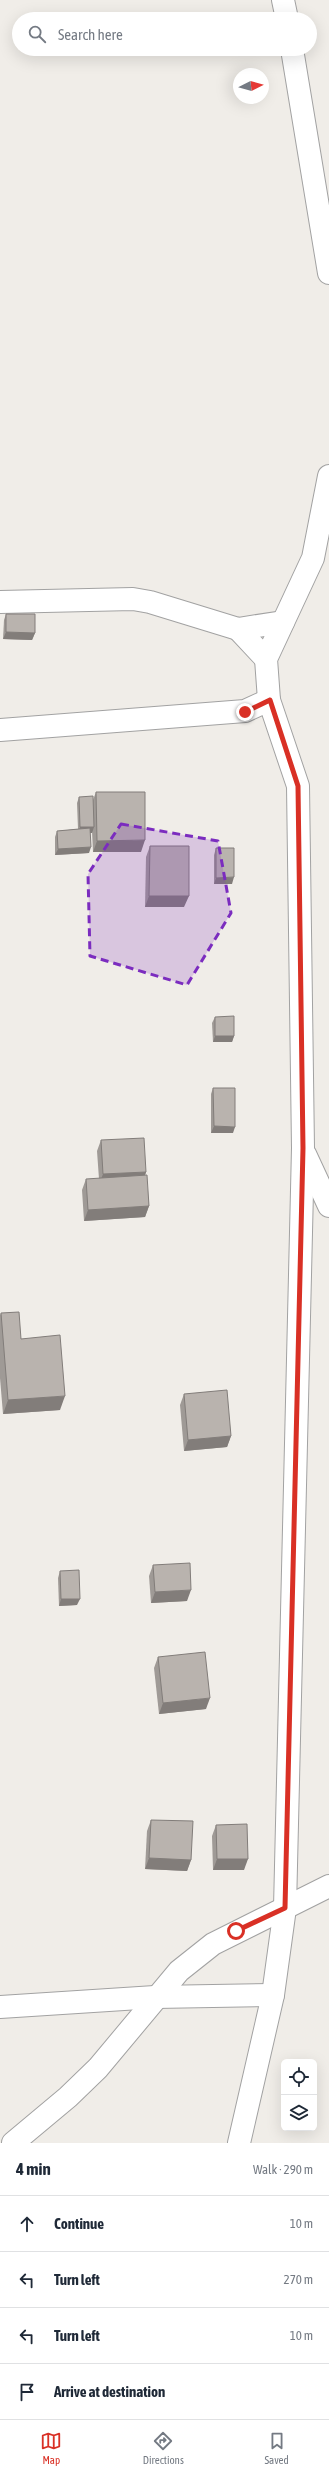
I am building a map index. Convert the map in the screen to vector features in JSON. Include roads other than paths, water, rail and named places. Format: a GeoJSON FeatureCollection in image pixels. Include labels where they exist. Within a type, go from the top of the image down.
{"type":"FeatureCollection","features":[{"type":"Feature","properties":{"kind":"street"},"geometry":{"type":"LineString","coordinates":[[283,0],[286,12]]}},
{"type":"Feature","properties":{"kind":"street"},"geometry":{"type":"LineString","coordinates":[[293,56],[329,273]]}},
{"type":"Feature","properties":{"kind":"street"},"geometry":{"type":"LineString","coordinates":[[239,2143],[273,1995],[285,1908],[303,1148],[298,786],[270,700],[266,660],[313,558],[329,476]]}},
{"type":"Feature","properties":{"kind":"street"},"geometry":{"type":"LineString","coordinates":[[0,602],[133,599],[150,602],[238,630],[284,622]]}},
{"type":"Feature","properties":{"kind":"street"},"geometry":{"type":"LineString","coordinates":[[238,630],[266,660]]}},
{"type":"Feature","properties":{"kind":"street"},"geometry":{"type":"LineString","coordinates":[[0,730],[245,712],[270,700]]}},
{"type":"Feature","properties":{"kind":"street"},"geometry":{"type":"LineString","coordinates":[[303,1148],[329,1206]]}},
{"type":"Feature","properties":{"kind":"street"},"geometry":{"type":"LineString","coordinates":[[13,2143],[68,2097],[98,2068],[155,1997],[179,1971],[213,1944],[329,1886]]}},
{"type":"Feature","properties":{"kind":"street"},"geometry":{"type":"LineString","coordinates":[[0,2007],[155,1997],[273,1995]]}}]}
